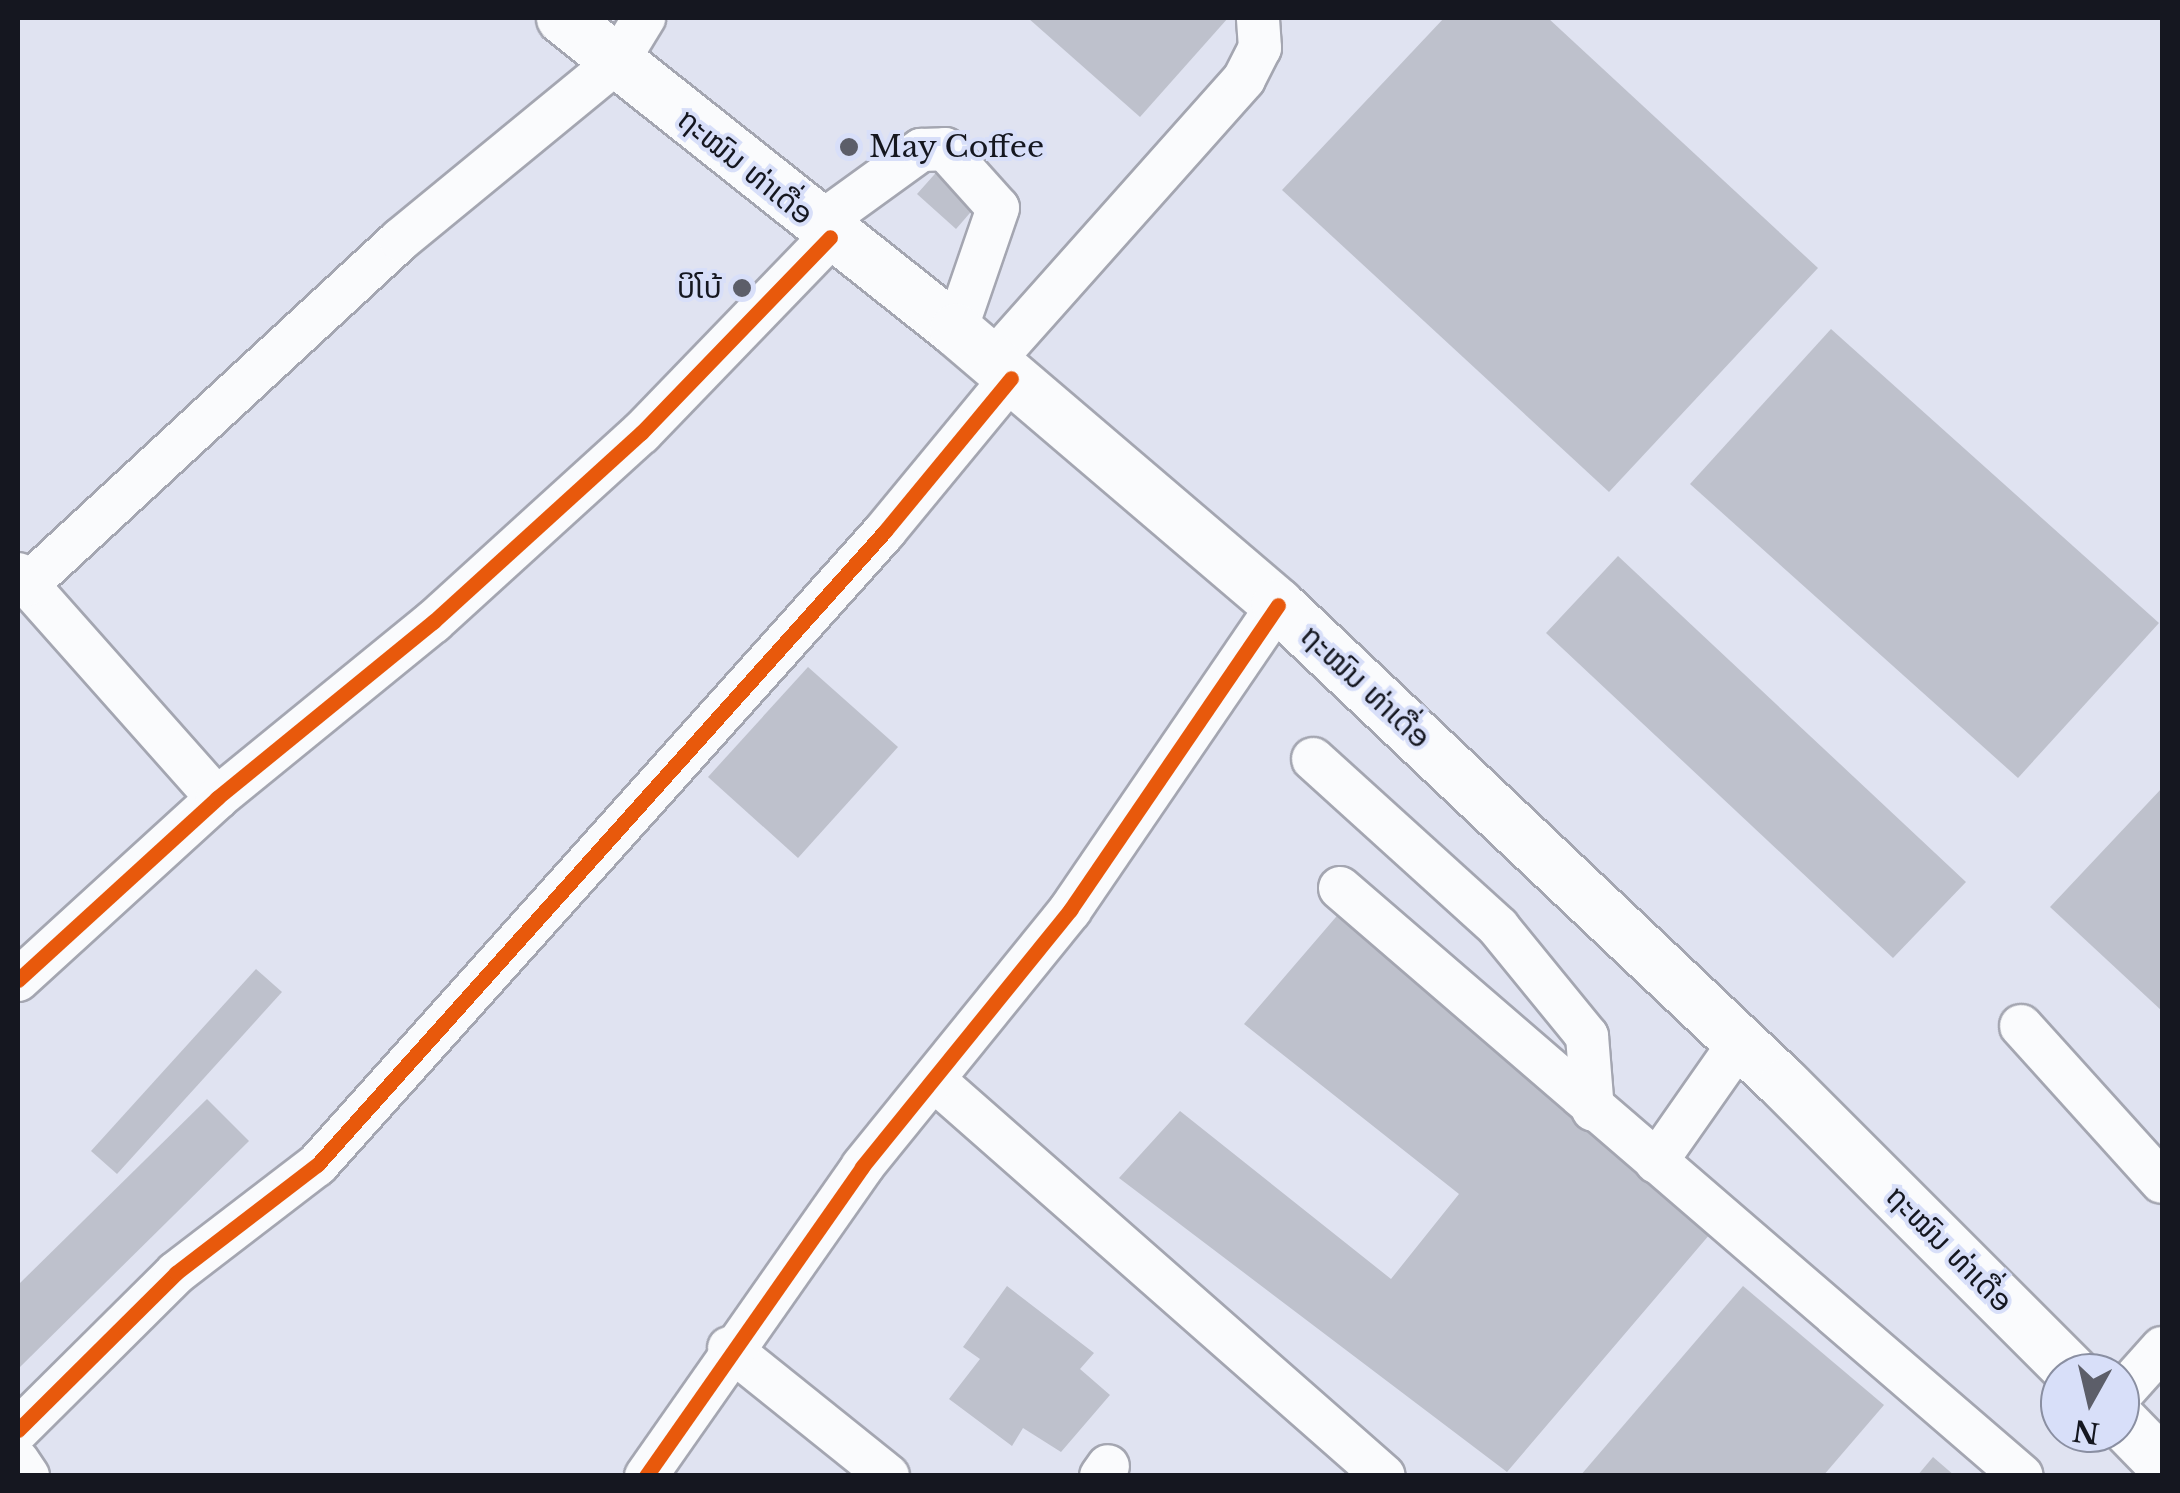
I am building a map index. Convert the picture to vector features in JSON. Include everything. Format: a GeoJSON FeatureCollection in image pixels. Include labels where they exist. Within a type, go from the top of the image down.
{"type":"FeatureCollection","features":[{"type":"Feature","properties":{"kind":"main road","name":"ຖະໝົນ ທ່າເດື່ອ"},"geometry":{"type":"LineString","coordinates":[[563,18],[823,231],[986,356],[1278,606],[1740,1042],[2053,1353]]}},
{"type":"Feature","properties":{"kind":"main road"},"geometry":{"type":"LineString","coordinates":[[2140,1441],[2162,1464]]}},
{"type":"Feature","properties":{"kind":"street"},"geometry":{"type":"LineString","coordinates":[[217,798],[23,579],[400,240],[617,62],[644,18]]}},
{"type":"Feature","properties":{"kind":"street"},"geometry":{"type":"LineString","coordinates":[[18,1430],[176,1273],[317,1164],[872,546],[986,356],[1244,79],[1260,48],[1258,18]]}},
{"type":"Feature","properties":{"kind":"street"},"geometry":{"type":"LineString","coordinates":[[18,980],[217,798],[475,584],[641,433],[823,231],[920,150],[945,150],[998,208],[986,356]]}},
{"type":"Feature","properties":{"kind":"street"},"geometry":{"type":"LineString","coordinates":[[646,1476],[729,1348],[1070,910],[1278,606]]}},
{"type":"Feature","properties":{"kind":"street"},"geometry":{"type":"LineString","coordinates":[[1312,759],[1498,927],[1587,1036],[1593,1110]]}},
{"type":"Feature","properties":{"kind":"street"},"geometry":{"type":"LineString","coordinates":[[1340,888],[2022,1476]]}},
{"type":"Feature","properties":{"kind":"street"},"geometry":{"type":"LineString","coordinates":[[2021,1026],[2162,1182]]}},
{"type":"Feature","properties":{"kind":"street"},"geometry":{"type":"LineString","coordinates":[[1656,1162],[1740,1042]]}},
{"type":"Feature","properties":{"kind":"street"},"geometry":{"type":"LineString","coordinates":[[934,1080],[1384,1476]]}},
{"type":"Feature","properties":{"kind":"street"},"geometry":{"type":"LineString","coordinates":[[729,1348],[888,1476]]}},
{"type":"Feature","properties":{"kind":"street"},"geometry":{"type":"LineString","coordinates":[[2140,1373],[2162,1348]]}},
{"type":"Feature","properties":{"kind":"street"},"geometry":{"type":"LineString","coordinates":[[18,1461],[28,1476]]}},
{"type":"Feature","properties":{"kind":"building"},"geometry":{"type":"Polygon","coordinates":[[[1028,18],[1228,18],[1140,117],[1028,18]]]}},
{"type":"Feature","properties":{"kind":"building"},"geometry":{"type":"Polygon","coordinates":[[[1444,18],[1548,18],[1818,268],[1609,492],[1282,190],[1444,18]]]}},
{"type":"Feature","properties":{"kind":"building"},"geometry":{"type":"Polygon","coordinates":[[[958,148],[997,182],[956,229],[917,194],[958,148]]]}},
{"type":"Feature","properties":{"kind":"building"},"geometry":{"type":"Polygon","coordinates":[[[1831,329],[2159,623],[2018,778],[1690,484],[1831,329]]]}},
{"type":"Feature","properties":{"kind":"building"},"geometry":{"type":"Polygon","coordinates":[[[1618,556],[1966,882],[1893,958],[1546,633],[1618,556]]]}},
{"type":"Feature","properties":{"kind":"building"},"geometry":{"type":"Polygon","coordinates":[[[808,667],[898,747],[798,858],[708,777],[808,667]]]}},
{"type":"Feature","properties":{"kind":"building"},"geometry":{"type":"Polygon","coordinates":[[[2162,788],[2162,1011],[2050,907],[2162,788]]]}},
{"type":"Feature","properties":{"kind":"building"},"geometry":{"type":"Polygon","coordinates":[[[1342,910],[1716,1227],[1507,1472],[1119,1178],[1180,1111],[1391,1279],[1459,1194],[1244,1024],[1342,910]]]}},
{"type":"Feature","properties":{"kind":"building"},"geometry":{"type":"Polygon","coordinates":[[[256,969],[282,992],[117,1174],[91,1151],[256,969]]]}},
{"type":"Feature","properties":{"kind":"building"},"geometry":{"type":"Polygon","coordinates":[[[207,1099],[249,1141],[18,1369],[18,1285],[207,1099]]]}},
{"type":"Feature","properties":{"kind":"building"},"geometry":{"type":"Polygon","coordinates":[[[1007,1286],[1094,1353],[1080,1369],[1110,1395],[1061,1452],[1023,1428],[1012,1446],[949,1399],[980,1359],[963,1347],[1007,1286]]]}},
{"type":"Feature","properties":{"kind":"building"},"geometry":{"type":"Polygon","coordinates":[[[1743,1286],[1884,1405],[1823,1476],[1580,1476],[1743,1286]]]}},
{"type":"Feature","properties":{"kind":"building"},"geometry":{"type":"Polygon","coordinates":[[[1933,1457],[1955,1476],[1917,1476],[1933,1457]]]}},
{"type":"Feature","properties":{"kind":"cycle path"},"geometry":{"type":"LineString","coordinates":[[18,980],[217,798],[433,622],[641,433],[830,237]]}},
{"type":"Feature","properties":{"kind":"cycle path"},"geometry":{"type":"LineString","coordinates":[[18,1430],[176,1273],[317,1165],[885,531],[1011,378]]}},
{"type":"Feature","properties":{"kind":"cycle path"},"geometry":{"type":"LineString","coordinates":[[646,1476],[862,1167],[1070,910],[1278,605]]}},
{"type":"Feature","properties":{"kind":"place","name":"May Coffee"},"geometry":{"type":"Point","coordinates":[849,147]}},
{"type":"Feature","properties":{"kind":"place","name":"ບິໂບ້"},"geometry":{"type":"Point","coordinates":[742,288]}}]}
